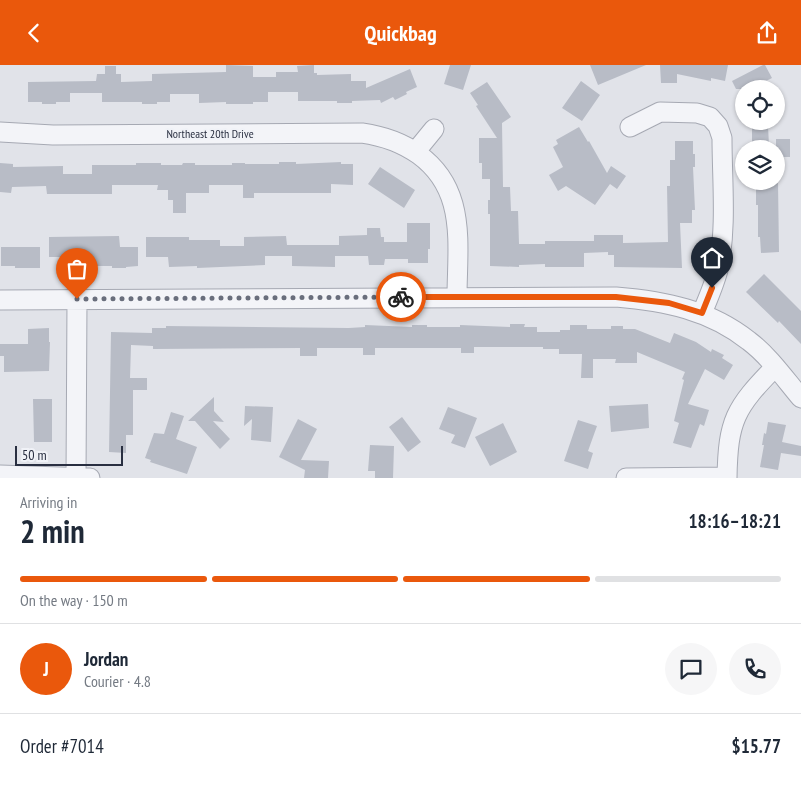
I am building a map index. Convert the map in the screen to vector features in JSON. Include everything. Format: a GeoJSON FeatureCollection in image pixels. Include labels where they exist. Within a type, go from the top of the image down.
{"type":"FeatureCollection","features":[{"type":"Feature","properties":{"kind":"street"},"geometry":{"type":"LineString","coordinates":[[630,127],[660,112],[697,113],[710,117],[718,126],[722,138],[722,232],[718,270],[702,313]]}},
{"type":"Feature","properties":{"kind":"street"},"geometry":{"type":"LineString","coordinates":[[416,151],[434,129]]}},
{"type":"Feature","properties":{"kind":"street","name":"Northeast 20th Drive"},"geometry":{"type":"LineString","coordinates":[[0,132],[53,135],[362,133],[397,141],[416,151],[430,164],[440,176],[453,205],[456,226],[457,297]]}},
{"type":"Feature","properties":{"kind":"street"},"geometry":{"type":"LineString","coordinates":[[0,300],[616,297],[669,303],[702,313],[731,328],[750,341],[801,398]]}},
{"type":"Feature","properties":{"kind":"street"},"geometry":{"type":"LineString","coordinates":[[11,476],[83,477],[77,299]]}},
{"type":"Feature","properties":{"kind":"street"},"geometry":{"type":"LineString","coordinates":[[626,478],[727,478],[729,441],[735,416],[744,400],[775,367]]}},
{"type":"Feature","properties":{"kind":"building"},"geometry":{"type":"Polygon","coordinates":[[[226,65],[253,66],[253,77],[276,77],[276,72],[298,72],[297,66],[314,65],[314,73],[317,73],[317,75],[351,74],[351,81],[366,81],[366,88],[410,69],[417,87],[395,100],[393,97],[381,103],[380,100],[352,101],[352,103],[298,101],[298,92],[268,92],[268,102],[253,102],[253,104],[199,103],[199,94],[170,94],[170,102],[157,102],[157,104],[102,102],[102,93],[70,93],[70,102],[56,102],[56,104],[28,102],[28,82],[96,81],[97,74],[105,74],[105,66],[116,66],[116,74],[121,74],[121,82],[152,81],[152,74],[226,72],[226,65]]]}},
{"type":"Feature","properties":{"kind":"building"},"geometry":{"type":"Polygon","coordinates":[[[450,65],[471,65],[463,90],[444,84],[450,65]]]}},
{"type":"Feature","properties":{"kind":"building"},"geometry":{"type":"Polygon","coordinates":[[[590,65],[646,65],[598,85],[590,65]]]}},
{"type":"Feature","properties":{"kind":"building"},"geometry":{"type":"Polygon","coordinates":[[[660,65],[728,65],[725,81],[711,78],[711,81],[677,74],[677,83],[661,83],[660,65]]]}},
{"type":"Feature","properties":{"kind":"building"},"geometry":{"type":"Polygon","coordinates":[[[763,65],[765,65],[772,78],[768,80],[735,80],[735,87],[732,81],[763,65]]]}},
{"type":"Feature","properties":{"kind":"building"},"geometry":{"type":"Polygon","coordinates":[[[581,81],[600,95],[582,121],[562,108],[581,81]]]}},
{"type":"Feature","properties":{"kind":"building"},"geometry":{"type":"Polygon","coordinates":[[[487,82],[511,117],[502,123],[503,187],[510,187],[511,211],[518,211],[519,244],[545,244],[545,241],[594,241],[594,235],[623,235],[623,243],[668,242],[667,186],[670,186],[670,160],[675,160],[675,141],[693,141],[693,154],[695,154],[695,167],[693,167],[695,210],[692,210],[692,223],[680,223],[682,268],[614,267],[614,255],[608,255],[608,252],[584,253],[584,267],[545,267],[545,264],[519,265],[519,267],[490,266],[490,214],[488,214],[488,200],[490,200],[490,179],[482,179],[482,163],[479,163],[479,138],[497,138],[476,106],[478,105],[470,93],[487,82]]]}},
{"type":"Feature","properties":{"kind":"building"},"geometry":{"type":"Polygon","coordinates":[[[579,127],[607,173],[611,166],[626,176],[617,189],[610,184],[595,205],[566,186],[558,191],[549,175],[563,167],[553,147],[558,144],[556,140],[579,127]]]}},
{"type":"Feature","properties":{"kind":"building"},"geometry":{"type":"Polygon","coordinates":[[[752,130],[768,130],[769,140],[752,140],[752,130]]]}},
{"type":"Feature","properties":{"kind":"building"},"geometry":{"type":"Polygon","coordinates":[[[790,139],[790,157],[785,157],[785,140],[776,140],[790,139]]]}},
{"type":"Feature","properties":{"kind":"building"},"geometry":{"type":"Polygon","coordinates":[[[279,162],[296,162],[296,164],[341,162],[341,164],[353,164],[353,185],[331,184],[331,193],[254,193],[254,198],[243,198],[243,185],[209,185],[209,193],[186,193],[186,213],[173,213],[173,200],[168,200],[168,190],[157,190],[158,185],[112,185],[112,194],[47,194],[46,186],[12,187],[11,193],[0,192],[0,163],[13,164],[13,167],[63,166],[63,174],[92,174],[92,165],[161,163],[161,165],[182,165],[183,163],[195,163],[195,165],[232,165],[232,163],[279,164],[279,162]]]}},
{"type":"Feature","properties":{"kind":"building"},"geometry":{"type":"Polygon","coordinates":[[[380,167],[415,190],[404,208],[368,184],[380,167]]]}},
{"type":"Feature","properties":{"kind":"building"},"geometry":{"type":"Polygon","coordinates":[[[756,190],[778,190],[779,252],[761,253],[760,237],[758,237],[758,205],[756,205],[756,190]]]}},
{"type":"Feature","properties":{"kind":"building"},"geometry":{"type":"Polygon","coordinates":[[[407,223],[430,223],[428,263],[408,263],[408,259],[385,259],[384,265],[369,265],[368,256],[335,256],[335,267],[292,266],[292,256],[265,256],[265,265],[197,268],[197,266],[169,267],[168,257],[146,257],[146,237],[189,237],[189,240],[220,240],[220,246],[244,246],[244,237],[286,236],[287,245],[339,245],[339,236],[367,235],[367,228],[380,228],[381,237],[384,237],[384,242],[407,242],[407,223]]]}},
{"type":"Feature","properties":{"kind":"building"},"geometry":{"type":"Polygon","coordinates":[[[119,236],[120,247],[138,247],[138,266],[112,268],[112,266],[71,266],[70,257],[49,257],[49,237],[119,236]]]}},
{"type":"Feature","properties":{"kind":"building"},"geometry":{"type":"Polygon","coordinates":[[[1,247],[40,247],[40,268],[1,266],[1,247]]]}},
{"type":"Feature","properties":{"kind":"building"},"geometry":{"type":"Polygon","coordinates":[[[764,274],[801,311],[801,344],[779,321],[778,323],[746,292],[764,274]]]}},
{"type":"Feature","properties":{"kind":"building"},"geometry":{"type":"Polygon","coordinates":[[[510,324],[525,324],[524,327],[537,327],[537,332],[570,330],[570,325],[587,325],[587,329],[611,329],[611,326],[623,326],[623,329],[635,329],[670,343],[674,333],[696,342],[711,352],[712,349],[724,355],[722,358],[733,365],[724,380],[705,369],[688,404],[709,410],[704,426],[700,424],[691,448],[673,443],[679,423],[674,421],[685,372],[637,352],[637,363],[615,363],[616,359],[593,359],[593,378],[581,378],[582,354],[559,354],[559,349],[543,349],[543,347],[474,347],[474,353],[461,353],[461,348],[375,348],[375,355],[363,355],[363,348],[317,348],[317,356],[300,356],[300,348],[153,349],[153,346],[131,345],[130,378],[147,378],[147,390],[133,390],[133,435],[126,435],[126,453],[109,452],[111,332],[152,333],[152,328],[166,328],[166,326],[349,328],[365,327],[365,325],[510,327],[510,324]]]}},
{"type":"Feature","properties":{"kind":"building"},"geometry":{"type":"Polygon","coordinates":[[[49,328],[49,371],[4,372],[4,356],[0,356],[0,344],[28,344],[28,329],[49,328]]]}},
{"type":"Feature","properties":{"kind":"building"},"geometry":{"type":"Polygon","coordinates":[[[214,397],[214,411],[224,422],[213,421],[230,439],[220,449],[195,421],[188,421],[214,397]]]}},
{"type":"Feature","properties":{"kind":"building"},"geometry":{"type":"Polygon","coordinates":[[[33,399],[52,399],[52,442],[34,442],[33,399]]]}},
{"type":"Feature","properties":{"kind":"building"},"geometry":{"type":"Polygon","coordinates":[[[648,404],[649,428],[611,432],[609,406],[648,404]]]}},
{"type":"Feature","properties":{"kind":"building"},"geometry":{"type":"Polygon","coordinates":[[[245,406],[273,407],[271,442],[251,440],[252,419],[244,426],[245,406]]]}},
{"type":"Feature","properties":{"kind":"building"},"geometry":{"type":"Polygon","coordinates":[[[448,407],[477,418],[465,448],[451,443],[455,435],[439,429],[448,407]]]}},
{"type":"Feature","properties":{"kind":"building"},"geometry":{"type":"Polygon","coordinates":[[[171,412],[184,416],[176,439],[197,447],[187,474],[150,462],[151,460],[145,458],[154,433],[164,434],[171,412]]]}},
{"type":"Feature","properties":{"kind":"building"},"geometry":{"type":"Polygon","coordinates":[[[402,417],[421,442],[408,452],[389,427],[402,417]]]}},
{"type":"Feature","properties":{"kind":"building"},"geometry":{"type":"Polygon","coordinates":[[[298,419],[317,429],[301,460],[329,461],[328,478],[304,478],[305,470],[279,457],[298,419]]]}},
{"type":"Feature","properties":{"kind":"building"},"geometry":{"type":"Polygon","coordinates":[[[578,420],[597,426],[588,451],[593,453],[588,469],[564,461],[578,420]]]}},
{"type":"Feature","properties":{"kind":"building"},"geometry":{"type":"Polygon","coordinates":[[[768,422],[786,425],[782,442],[801,446],[801,456],[781,453],[778,470],[760,467],[764,433],[766,434],[768,422]]]}},
{"type":"Feature","properties":{"kind":"building"},"geometry":{"type":"Polygon","coordinates":[[[503,423],[517,452],[490,466],[475,437],[503,423]]]}},
{"type":"Feature","properties":{"kind":"building"},"geometry":{"type":"Polygon","coordinates":[[[370,445],[394,446],[393,478],[375,478],[375,471],[368,471],[370,445]]]}},
{"type":"Feature","properties":{"kind":"way so far"},"geometry":{"type":"LineString","coordinates":[[77,299],[401,297]]}},
{"type":"Feature","properties":{"kind":"route"},"geometry":{"type":"LineString","coordinates":[[401,297],[616,297],[669,303],[702,313],[712,288]]}}]}
